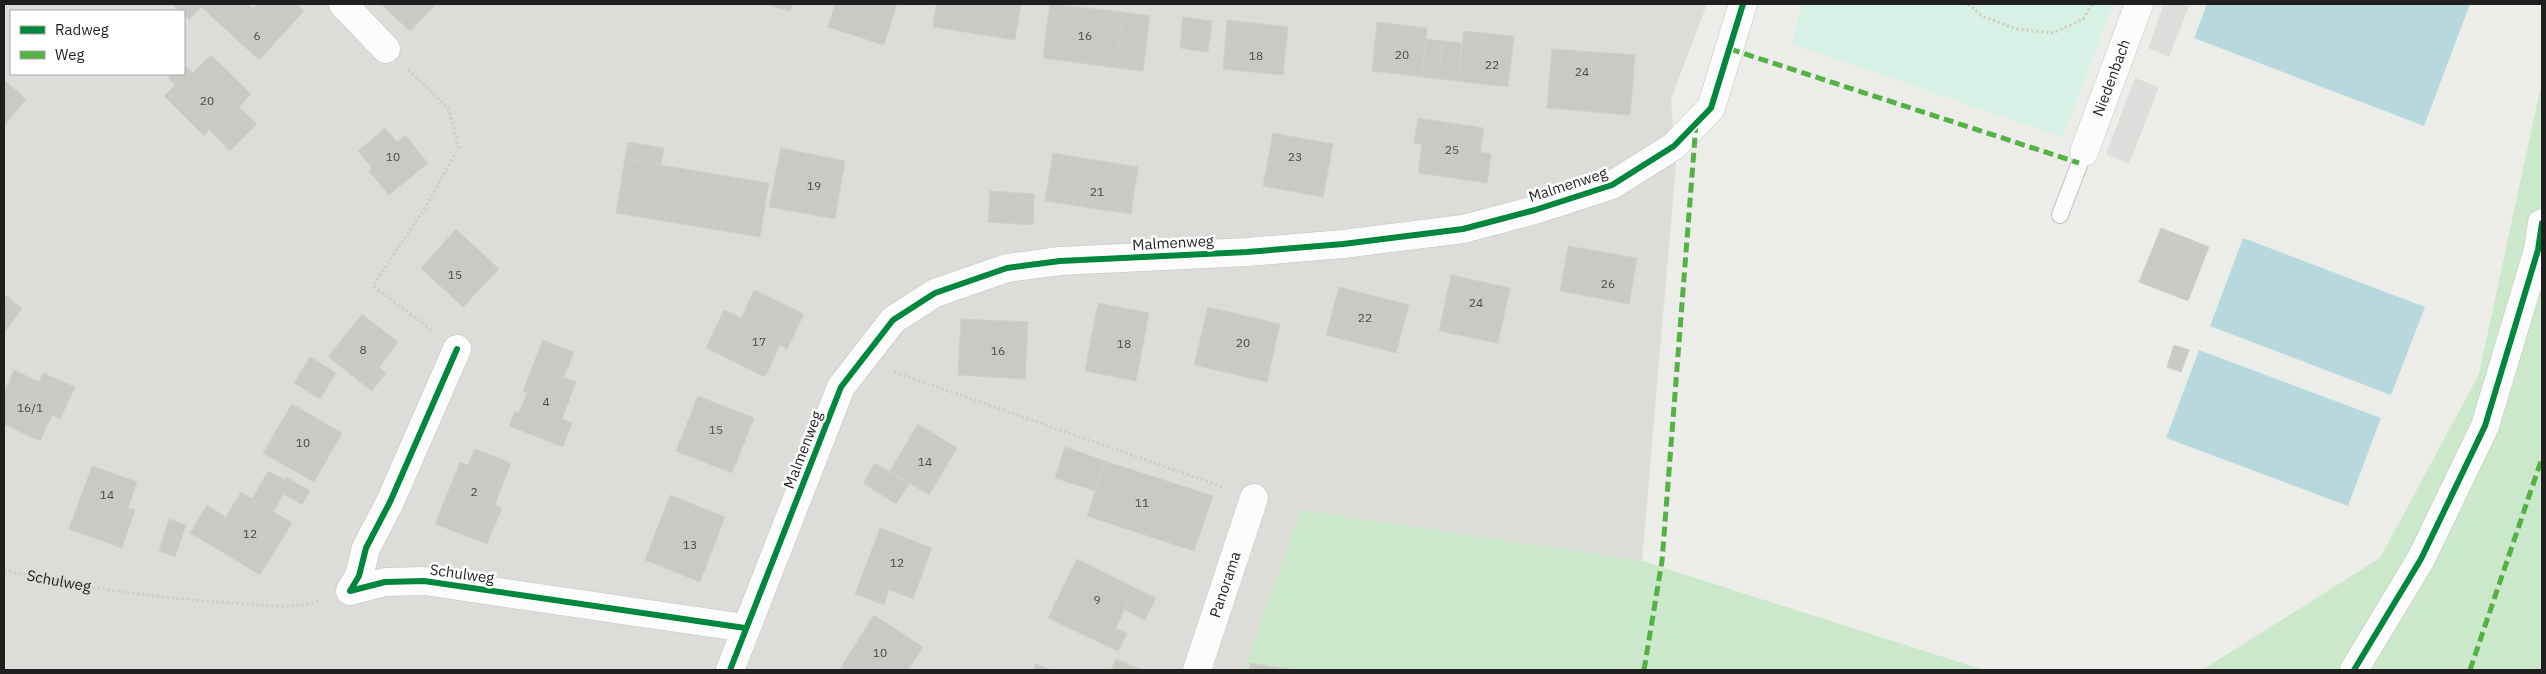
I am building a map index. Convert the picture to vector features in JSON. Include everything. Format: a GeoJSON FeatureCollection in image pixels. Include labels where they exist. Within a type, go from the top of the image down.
{"type":"FeatureCollection","features":[{"type":"Feature","properties":{"kind":"street"},"geometry":{"type":"LineString","coordinates":[[343,4],[386,49]]}},
{"type":"Feature","properties":{"kind":"street","name":"Malmenweg"},"geometry":{"type":"LineString","coordinates":[[730,670],[841,387],[860,360],[893,320],[935,293],[1007,268],[1060,261],[1247,252],[1343,244],[1463,229],[1535,210],[1612,185],[1674,146],[1711,108],[1743,4]]}},
{"type":"Feature","properties":{"kind":"street","name":"Niedenbach"},"geometry":{"type":"LineString","coordinates":[[2084,152],[2139,4]]}},
{"type":"Feature","properties":{"kind":"street"},"geometry":{"type":"LineString","coordinates":[[2354,670],[2421,559],[2485,426],[2538,250],[2542,224]]}},
{"type":"Feature","properties":{"kind":"street"},"geometry":{"type":"LineString","coordinates":[[350,591],[359,576],[366,548],[390,502],[457,349]]}},
{"type":"Feature","properties":{"kind":"street","name":"Panorama"},"geometry":{"type":"LineString","coordinates":[[1197,670],[1254,498]]}},
{"type":"Feature","properties":{"kind":"street","name":"Schulweg"},"geometry":{"type":"LineString","coordinates":[[350,591],[385,582],[424,581],[745,628]]}},
{"type":"Feature","properties":{"kind":"lane"},"geometry":{"type":"LineString","coordinates":[[2060,215],[2084,152]]}},
{"type":"Feature","properties":{"kind":"path"},"geometry":{"type":"LineString","coordinates":[[1968,4],[1982,16],[2016,29],[2053,33],[2083,18],[2092,4]]}},
{"type":"Feature","properties":{"kind":"path"},"geometry":{"type":"LineString","coordinates":[[386,49],[448,108],[459,147],[426,206],[373,286],[457,349]]}},
{"type":"Feature","properties":{"kind":"path"},"geometry":{"type":"LineString","coordinates":[[860,360],[1254,498]]}},
{"type":"Feature","properties":{"kind":"shaded area"},"geometry":{"type":"Polygon","coordinates":[[[4,4],[1707,4],[1671,99],[1676,164],[1642,561],[1301,510],[1244,670],[4,670],[4,4]]]}},
{"type":"Feature","properties":{"kind":"shaded area"},"geometry":{"type":"Polygon","coordinates":[[[2164,4],[2189,6],[2169,57],[2148,48],[2164,4]]]}},
{"type":"Feature","properties":{"kind":"shaded area"},"geometry":{"type":"Polygon","coordinates":[[[2207,4],[2470,4],[2424,126],[2194,38],[2207,4]]]}},
{"type":"Feature","properties":{"kind":"shaded area"},"geometry":{"type":"Polygon","coordinates":[[[2135,78],[2159,87],[2129,164],[2106,154],[2135,78]]]}},
{"type":"Feature","properties":{"kind":"shaded area"},"geometry":{"type":"Polygon","coordinates":[[[2243,238],[2425,307],[2391,395],[2210,326],[2243,238]]]}},
{"type":"Feature","properties":{"kind":"shaded area"},"geometry":{"type":"Polygon","coordinates":[[[2199,350],[2381,418],[2348,506],[2166,438],[2199,350]]]}},
{"type":"Feature","properties":{"kind":"green space"},"geometry":{"type":"Polygon","coordinates":[[[1802,4],[2113,4],[2063,137],[1792,44],[1802,4]]]}},
{"type":"Feature","properties":{"kind":"green space"},"geometry":{"type":"Polygon","coordinates":[[[2542,81],[2542,670],[2202,670],[2380,558],[2479,374],[2542,81]]]}},
{"type":"Feature","properties":{"kind":"green space"},"geometry":{"type":"Polygon","coordinates":[[[1301,510],[1642,561],[1984,670],[1244,670],[1301,510]]]}},
{"type":"Feature","properties":{"kind":"building"},"geometry":{"type":"Polygon","coordinates":[[[172,4],[198,4],[201,7],[189,20],[185,16],[185,10],[179,10],[172,4]]]}},
{"type":"Feature","properties":{"kind":"building"},"geometry":{"type":"Polygon","coordinates":[[[198,4],[248,4],[253,9],[257,4],[296,4],[304,11],[259,60],[198,4]]]}},
{"type":"Feature","properties":{"kind":"building"},"geometry":{"type":"Polygon","coordinates":[[[381,4],[436,4],[410,31],[381,4]]]}},
{"type":"Feature","properties":{"kind":"building"},"geometry":{"type":"Polygon","coordinates":[[[766,4],[792,4],[790,11],[766,4]]]}},
{"type":"Feature","properties":{"kind":"building"},"geometry":{"type":"Polygon","coordinates":[[[835,4],[897,4],[884,45],[828,27],[835,4]]]}},
{"type":"Feature","properties":{"kind":"building"},"geometry":{"type":"Polygon","coordinates":[[[936,4],[1021,4],[1015,40],[933,27],[936,4]]]}},
{"type":"Feature","properties":{"kind":"building"},"geometry":{"type":"Polygon","coordinates":[[[1050,4],[1123,12],[1116,68],[1043,58],[1050,4]]]}},
{"type":"Feature","properties":{"kind":"building"},"geometry":{"type":"Polygon","coordinates":[[[1123,12],[1150,16],[1143,71],[1116,68],[1123,12]]]}},
{"type":"Feature","properties":{"kind":"building"},"geometry":{"type":"Polygon","coordinates":[[[1183,17],[1212,21],[1208,52],[1180,48],[1183,17]]]}},
{"type":"Feature","properties":{"kind":"building"},"geometry":{"type":"Polygon","coordinates":[[[1227,20],[1288,27],[1283,75],[1223,69],[1227,20]]]}},
{"type":"Feature","properties":{"kind":"building"},"geometry":{"type":"Polygon","coordinates":[[[1377,22],[1427,28],[1422,77],[1372,71],[1377,22]]]}},
{"type":"Feature","properties":{"kind":"building"},"geometry":{"type":"Polygon","coordinates":[[[1464,31],[1514,36],[1508,87],[1458,81],[1464,31]]]}},
{"type":"Feature","properties":{"kind":"building"},"geometry":{"type":"Polygon","coordinates":[[[1426,39],[1443,41],[1439,79],[1422,77],[1426,39]]]}},
{"type":"Feature","properties":{"kind":"building"},"geometry":{"type":"Polygon","coordinates":[[[1443,41],[1462,43],[1458,81],[1439,79],[1443,41]]]}},
{"type":"Feature","properties":{"kind":"building"},"geometry":{"type":"Polygon","coordinates":[[[1552,49],[1635,55],[1630,115],[1547,108],[1552,49]]]}},
{"type":"Feature","properties":{"kind":"building"},"geometry":{"type":"Polygon","coordinates":[[[211,55],[251,94],[239,107],[257,124],[230,151],[209,130],[204,136],[164,96],[175,85],[168,77],[170,75],[185,75],[185,65],[193,73],[211,55]]]}},
{"type":"Feature","properties":{"kind":"building"},"geometry":{"type":"Polygon","coordinates":[[[4,80],[26,99],[4,126],[4,80]]]}},
{"type":"Feature","properties":{"kind":"building"},"geometry":{"type":"Polygon","coordinates":[[[1418,118],[1484,128],[1480,152],[1491,154],[1487,183],[1418,173],[1422,144],[1414,143],[1418,118]]]}},
{"type":"Feature","properties":{"kind":"building"},"geometry":{"type":"Polygon","coordinates":[[[385,128],[397,142],[405,135],[428,163],[389,195],[369,171],[372,168],[358,151],[385,128]]]}},
{"type":"Feature","properties":{"kind":"building"},"geometry":{"type":"Polygon","coordinates":[[[1273,133],[1333,144],[1323,197],[1263,186],[1273,133]]]}},
{"type":"Feature","properties":{"kind":"building"},"geometry":{"type":"Polygon","coordinates":[[[628,142],[664,148],[661,165],[625,159],[628,142]]]}},
{"type":"Feature","properties":{"kind":"building"},"geometry":{"type":"Polygon","coordinates":[[[781,148],[845,161],[835,219],[769,207],[781,148]]]}},
{"type":"Feature","properties":{"kind":"building"},"geometry":{"type":"Polygon","coordinates":[[[1053,153],[1138,167],[1131,214],[1045,201],[1053,153]]]}},
{"type":"Feature","properties":{"kind":"building"},"geometry":{"type":"Polygon","coordinates":[[[625,159],[769,183],[760,237],[616,213],[625,159]]]}},
{"type":"Feature","properties":{"kind":"building"},"geometry":{"type":"Polygon","coordinates":[[[990,191],[1034,194],[1033,225],[988,222],[990,191]]]}},
{"type":"Feature","properties":{"kind":"building"},"geometry":{"type":"Polygon","coordinates":[[[2161,228],[2209,247],[2188,301],[2139,282],[2161,228]]]}},
{"type":"Feature","properties":{"kind":"building"},"geometry":{"type":"Polygon","coordinates":[[[456,229],[499,269],[463,307],[421,268],[456,229]]]}},
{"type":"Feature","properties":{"kind":"building"},"geometry":{"type":"Polygon","coordinates":[[[1568,246],[1637,258],[1629,304],[1560,291],[1568,246]]]}},
{"type":"Feature","properties":{"kind":"building"},"geometry":{"type":"Polygon","coordinates":[[[1451,275],[1510,288],[1498,343],[1439,331],[1451,275]]]}},
{"type":"Feature","properties":{"kind":"building"},"geometry":{"type":"Polygon","coordinates":[[[1339,287],[1409,305],[1396,353],[1326,335],[1339,287]]]}},
{"type":"Feature","properties":{"kind":"building"},"geometry":{"type":"Polygon","coordinates":[[[754,290],[804,314],[787,349],[780,345],[765,377],[706,348],[724,310],[741,318],[754,290]]]}},
{"type":"Feature","properties":{"kind":"building"},"geometry":{"type":"Polygon","coordinates":[[[6,296],[22,308],[4,333],[4,298],[6,296]]]}},
{"type":"Feature","properties":{"kind":"building"},"geometry":{"type":"Polygon","coordinates":[[[1098,303],[1149,313],[1136,381],[1085,371],[1098,303]]]}},
{"type":"Feature","properties":{"kind":"building"},"geometry":{"type":"Polygon","coordinates":[[[1208,307],[1280,324],[1267,382],[1194,365],[1208,307]]]}},
{"type":"Feature","properties":{"kind":"building"},"geometry":{"type":"Polygon","coordinates":[[[362,314],[398,342],[379,367],[386,373],[372,391],[328,357],[362,314]]]}},
{"type":"Feature","properties":{"kind":"building"},"geometry":{"type":"Polygon","coordinates":[[[961,319],[1028,322],[1025,379],[958,375],[961,319]]]}},
{"type":"Feature","properties":{"kind":"building"},"geometry":{"type":"Polygon","coordinates":[[[543,340],[574,352],[564,377],[533,365],[543,340]]]}},
{"type":"Feature","properties":{"kind":"building"},"geometry":{"type":"Polygon","coordinates":[[[2174,345],[2189,350],[2181,372],[2167,367],[2174,345]]]}},
{"type":"Feature","properties":{"kind":"building"},"geometry":{"type":"Polygon","coordinates":[[[310,357],[336,373],[320,399],[294,383],[310,357]]]}},
{"type":"Feature","properties":{"kind":"building"},"geometry":{"type":"Polygon","coordinates":[[[533,365],[576,382],[562,419],[572,423],[563,447],[509,426],[515,411],[519,413],[527,393],[523,391],[533,365]]]}},
{"type":"Feature","properties":{"kind":"building"},"geometry":{"type":"Polygon","coordinates":[[[14,370],[39,382],[43,373],[75,387],[60,419],[52,415],[40,441],[4,424],[4,393],[14,370]]]}},
{"type":"Feature","properties":{"kind":"building"},"geometry":{"type":"Polygon","coordinates":[[[698,396],[754,418],[732,473],[676,451],[698,396]]]}},
{"type":"Feature","properties":{"kind":"building"},"geometry":{"type":"Polygon","coordinates":[[[292,404],[342,433],[314,482],[263,453],[292,404]]]}},
{"type":"Feature","properties":{"kind":"building"},"geometry":{"type":"Polygon","coordinates":[[[918,424],[957,448],[929,495],[890,471],[918,424]]]}},
{"type":"Feature","properties":{"kind":"building"},"geometry":{"type":"Polygon","coordinates":[[[1065,447],[1105,461],[1095,491],[1055,478],[1065,447]]]}},
{"type":"Feature","properties":{"kind":"building"},"geometry":{"type":"Polygon","coordinates":[[[475,449],[511,463],[505,479],[468,465],[475,449]]]}},
{"type":"Feature","properties":{"kind":"building"},"geometry":{"type":"Polygon","coordinates":[[[1105,461],[1213,496],[1194,551],[1087,516],[1105,461]]]}},
{"type":"Feature","properties":{"kind":"building"},"geometry":{"type":"Polygon","coordinates":[[[460,462],[505,479],[495,505],[502,508],[487,544],[435,524],[460,462]]]}},
{"type":"Feature","properties":{"kind":"building"},"geometry":{"type":"Polygon","coordinates":[[[875,463],[909,484],[896,504],[863,483],[875,463]]]}},
{"type":"Feature","properties":{"kind":"building"},"geometry":{"type":"Polygon","coordinates":[[[92,466],[137,482],[128,508],[135,510],[122,548],[69,529],[92,466]]]}},
{"type":"Feature","properties":{"kind":"building"},"geometry":{"type":"Polygon","coordinates":[[[269,471],[284,480],[286,477],[310,491],[302,505],[262,481],[269,471]]]}},
{"type":"Feature","properties":{"kind":"building"},"geometry":{"type":"Polygon","coordinates":[[[262,481],[284,494],[273,512],[252,499],[262,481]]]}},
{"type":"Feature","properties":{"kind":"building"},"geometry":{"type":"Polygon","coordinates":[[[241,492],[292,523],[260,575],[209,544],[241,492]]]}},
{"type":"Feature","properties":{"kind":"building"},"geometry":{"type":"Polygon","coordinates":[[[670,495],[725,517],[700,582],[645,560],[670,495]]]}},
{"type":"Feature","properties":{"kind":"building"},"geometry":{"type":"Polygon","coordinates":[[[207,505],[226,517],[209,544],[190,533],[207,505]]]}},
{"type":"Feature","properties":{"kind":"building"},"geometry":{"type":"Polygon","coordinates":[[[169,519],[186,525],[175,557],[159,551],[169,519]]]}},
{"type":"Feature","properties":{"kind":"building"},"geometry":{"type":"Polygon","coordinates":[[[880,528],[932,548],[913,599],[861,579],[880,528]]]}},
{"type":"Feature","properties":{"kind":"building"},"geometry":{"type":"Polygon","coordinates":[[[1077,559],[1135,588],[1107,646],[1048,618],[1077,559]]]}},
{"type":"Feature","properties":{"kind":"building"},"geometry":{"type":"Polygon","coordinates":[[[861,579],[889,590],[884,605],[855,594],[861,579]]]}},
{"type":"Feature","properties":{"kind":"building"},"geometry":{"type":"Polygon","coordinates":[[[1135,588],[1156,598],[1145,620],[1125,610],[1135,588]]]}},
{"type":"Feature","properties":{"kind":"building"},"geometry":{"type":"Polygon","coordinates":[[[874,615],[923,647],[908,670],[846,670],[841,667],[874,615]]]}},
{"type":"Feature","properties":{"kind":"building"},"geometry":{"type":"Polygon","coordinates":[[[1116,628],[1127,634],[1118,651],[1107,646],[1116,628]]]}},
{"type":"Feature","properties":{"kind":"building"},"geometry":{"type":"Polygon","coordinates":[[[1116,659],[1141,670],[1111,670],[1116,659]]]}},
{"type":"Feature","properties":{"kind":"building"},"geometry":{"type":"Polygon","coordinates":[[[1250,663],[1294,670],[1249,670],[1250,663]]]}},
{"type":"Feature","properties":{"kind":"building"},"geometry":{"type":"Polygon","coordinates":[[[1036,664],[1051,670],[1033,670],[1036,664]]]}},
{"type":"Feature","properties":{"kind":"marked path"},"geometry":{"type":"LineString","coordinates":[[1730,49],[2079,163]]}},
{"type":"Feature","properties":{"kind":"marked path"},"geometry":{"type":"LineString","coordinates":[[1644,670],[1662,561],[1696,124]]}},
{"type":"Feature","properties":{"kind":"marked path"},"geometry":{"type":"LineString","coordinates":[[2470,670],[2542,458]]}},
{"type":"Feature","properties":{"kind":"cycle path"},"geometry":{"type":"LineString","coordinates":[[730,670],[841,387],[893,320],[935,293],[1007,268],[1060,261],[1247,252],[1343,244],[1463,229],[1535,210],[1612,185],[1674,146],[1711,108],[1743,4]]}},
{"type":"Feature","properties":{"kind":"cycle path"},"geometry":{"type":"LineString","coordinates":[[2354,670],[2421,559],[2485,426],[2538,250],[2542,223]]}},
{"type":"Feature","properties":{"kind":"cycle path"},"geometry":{"type":"LineString","coordinates":[[457,349],[390,502],[366,548],[359,576],[350,591],[385,582],[424,581],[745,628]]}}]}
